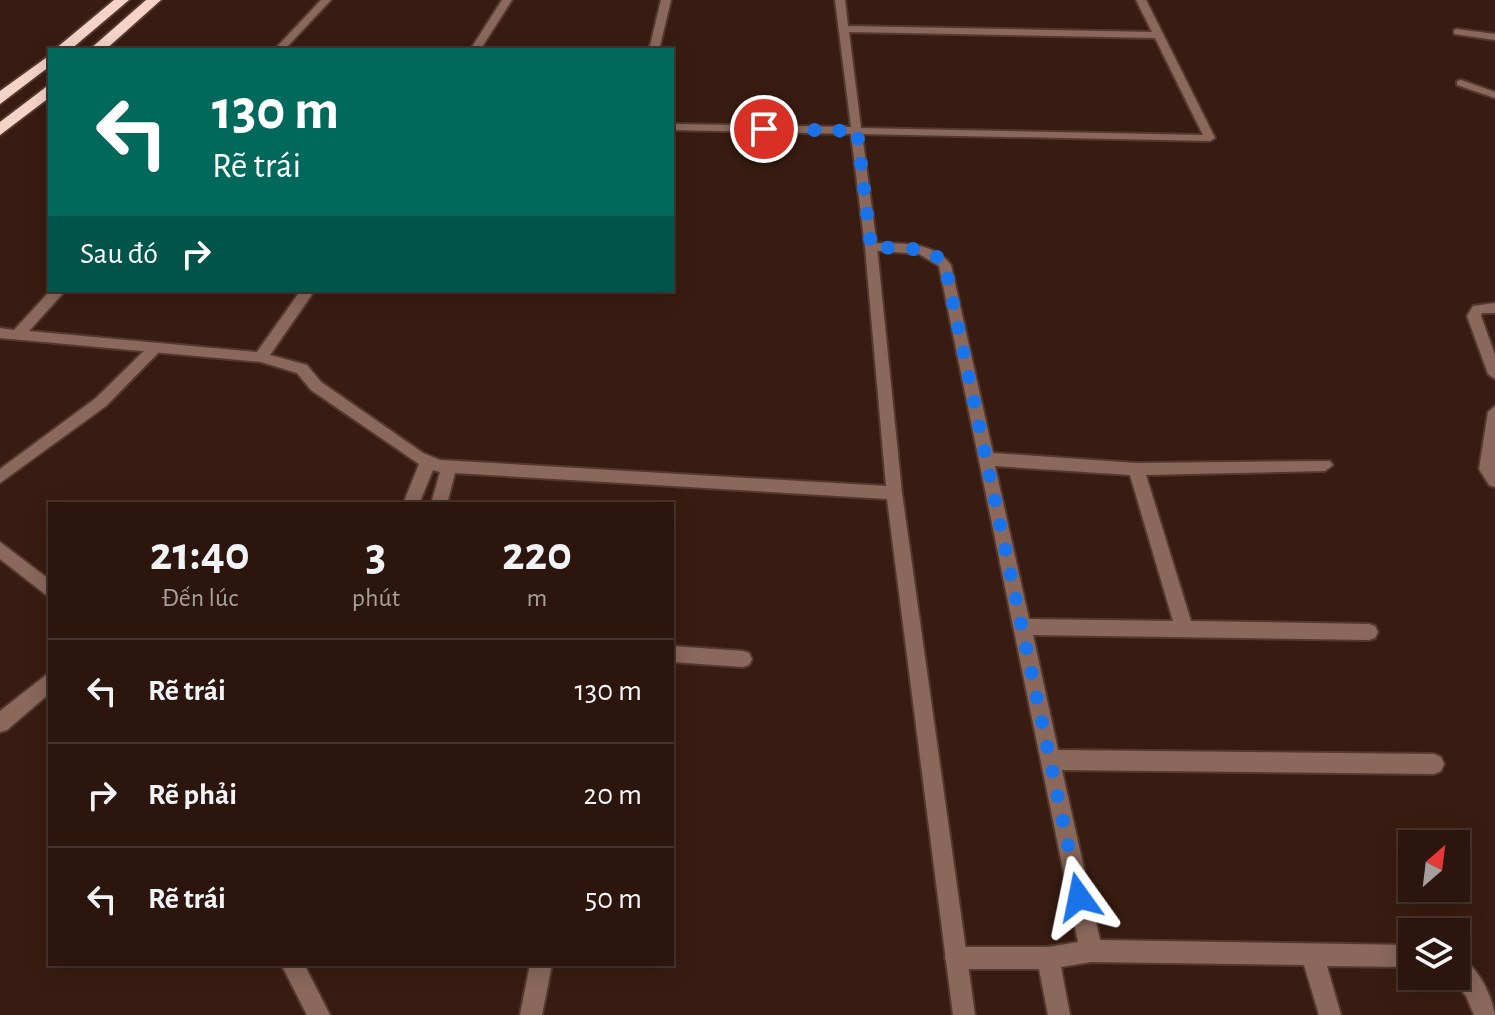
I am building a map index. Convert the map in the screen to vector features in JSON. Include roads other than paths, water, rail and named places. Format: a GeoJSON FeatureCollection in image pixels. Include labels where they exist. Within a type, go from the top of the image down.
{"type":"FeatureCollection","features":[{"type":"Feature","properties":{"kind":"highway"},"geometry":{"type":"LineString","coordinates":[[63,48],[122,0]]}},
{"type":"Feature","properties":{"kind":"highway"},"geometry":{"type":"LineString","coordinates":[[98,48],[154,0]]}},
{"type":"Feature","properties":{"kind":"highway"},"geometry":{"type":"LineString","coordinates":[[0,99],[48,61]]}},
{"type":"Feature","properties":{"kind":"highway"},"geometry":{"type":"LineString","coordinates":[[0,130],[48,91]]}},
{"type":"Feature","properties":{"kind":"street"},"geometry":{"type":"LineString","coordinates":[[281,48],[326,0]]}},
{"type":"Feature","properties":{"kind":"street"},"geometry":{"type":"LineString","coordinates":[[476,48],[507,0]]}},
{"type":"Feature","properties":{"kind":"street"},"geometry":{"type":"LineString","coordinates":[[654,48],[666,0]]}},
{"type":"Feature","properties":{"kind":"street"},"geometry":{"type":"LineString","coordinates":[[840,0],[871,247],[894,493],[964,1015]]}},
{"type":"Feature","properties":{"kind":"street"},"geometry":{"type":"LineString","coordinates":[[674,127],[1210,138],[1141,0]]}},
{"type":"Feature","properties":{"kind":"street"},"geometry":{"type":"LineString","coordinates":[[844,29],[1159,35]]}},
{"type":"Feature","properties":{"kind":"street"},"geometry":{"type":"LineString","coordinates":[[1457,32],[1495,37]]}},
{"type":"Feature","properties":{"kind":"street"},"geometry":{"type":"LineString","coordinates":[[1461,83],[1495,95]]}},
{"type":"Feature","properties":{"kind":"street"},"geometry":{"type":"LineString","coordinates":[[871,247],[922,251],[934,255],[945,265],[1091,951]]}},
{"type":"Feature","properties":{"kind":"street"},"geometry":{"type":"LineString","coordinates":[[17,335],[57,292]]}},
{"type":"Feature","properties":{"kind":"street"},"geometry":{"type":"LineString","coordinates":[[261,357],[307,292]]}},
{"type":"Feature","properties":{"kind":"street"},"geometry":{"type":"LineString","coordinates":[[1495,308],[1478,309],[1474,316],[1495,374]]}},
{"type":"Feature","properties":{"kind":"street"},"geometry":{"type":"LineString","coordinates":[[0,333],[261,357],[302,369],[316,386],[428,462],[449,467],[894,493]]}},
{"type":"Feature","properties":{"kind":"street"},"geometry":{"type":"LineString","coordinates":[[0,477],[101,402],[154,349]]}},
{"type":"Feature","properties":{"kind":"street"},"geometry":{"type":"LineString","coordinates":[[1495,412],[1487,469],[1495,481]]}},
{"type":"Feature","properties":{"kind":"street"},"geometry":{"type":"LineString","coordinates":[[985,459],[1136,469],[1325,465]]}},
{"type":"Feature","properties":{"kind":"street"},"geometry":{"type":"LineString","coordinates":[[412,502],[428,462]]}},
{"type":"Feature","properties":{"kind":"street"},"geometry":{"type":"LineString","coordinates":[[440,502],[449,467]]}},
{"type":"Feature","properties":{"kind":"street"},"geometry":{"type":"LineString","coordinates":[[1136,469],[1184,628]]}},
{"type":"Feature","properties":{"kind":"street"},"geometry":{"type":"LineString","coordinates":[[0,549],[48,588]]}},
{"type":"Feature","properties":{"kind":"street"},"geometry":{"type":"LineString","coordinates":[[1021,627],[1369,632]]}},
{"type":"Feature","properties":{"kind":"street"},"geometry":{"type":"LineString","coordinates":[[674,654],[743,659]]}},
{"type":"Feature","properties":{"kind":"street"},"geometry":{"type":"LineString","coordinates":[[0,723],[48,683]]}},
{"type":"Feature","properties":{"kind":"street"},"geometry":{"type":"LineString","coordinates":[[1050,760],[1434,764]]}},
{"type":"Feature","properties":{"kind":"street"},"geometry":{"type":"LineString","coordinates":[[956,958],[1048,958],[1091,951],[1398,956]]}},
{"type":"Feature","properties":{"kind":"street"},"geometry":{"type":"LineString","coordinates":[[1313,957],[1330,1015]]}},
{"type":"Feature","properties":{"kind":"street"},"geometry":{"type":"LineString","coordinates":[[1048,958],[1059,1015]]}},
{"type":"Feature","properties":{"kind":"street"},"geometry":{"type":"LineString","coordinates":[[293,966],[319,1015]]}},
{"type":"Feature","properties":{"kind":"street"},"geometry":{"type":"LineString","coordinates":[[531,1015],[541,966]]}},
{"type":"Feature","properties":{"kind":"street"},"geometry":{"type":"LineString","coordinates":[[1470,983],[1485,1015]]}}]}
